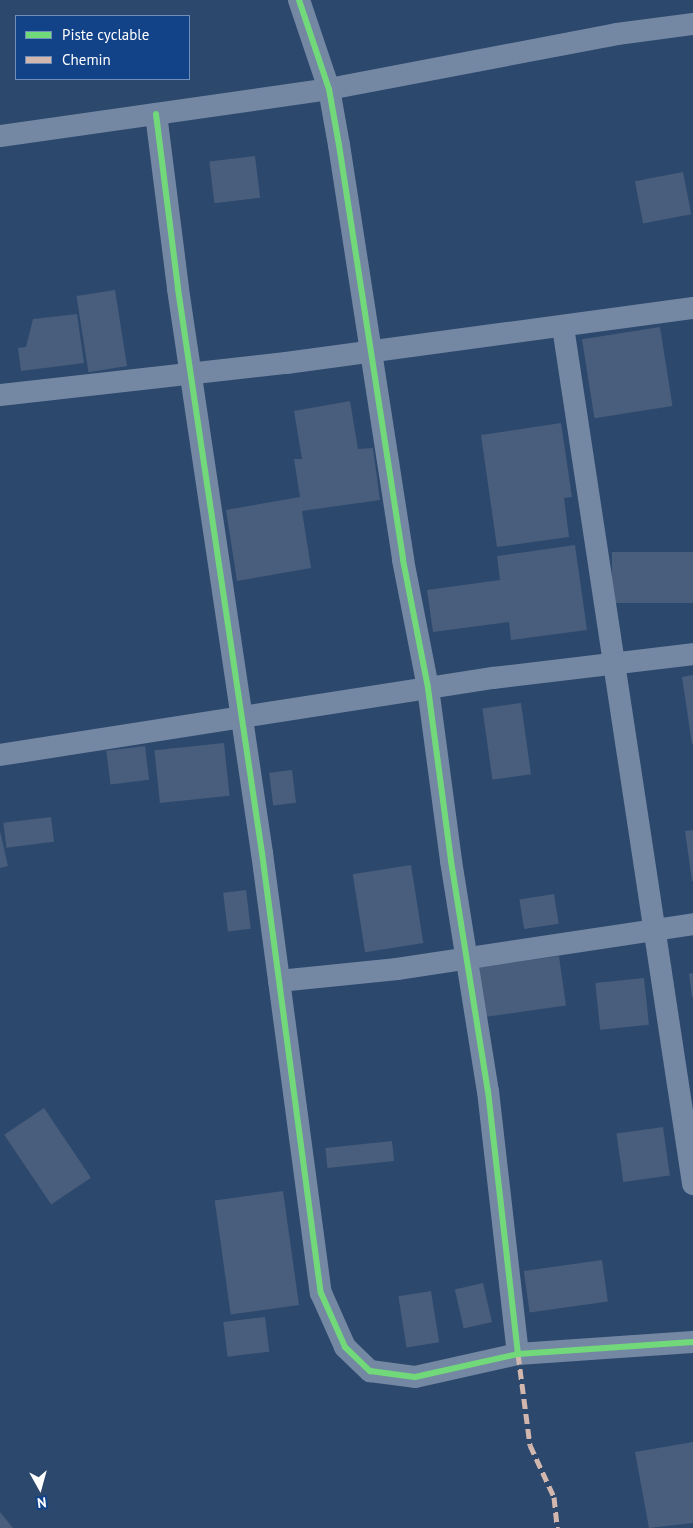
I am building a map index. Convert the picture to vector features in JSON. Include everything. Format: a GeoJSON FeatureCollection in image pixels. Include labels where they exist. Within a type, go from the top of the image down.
{"type":"FeatureCollection","features":[{"type":"Feature","properties":{"kind":"street"},"geometry":{"type":"LineString","coordinates":[[299,0],[329,89],[372,349],[406,579],[428,688],[451,861],[468,958],[498,1176],[518,1354]]}},
{"type":"Feature","properties":{"kind":"street"},"geometry":{"type":"LineString","coordinates":[[0,136],[329,89],[617,34],[693,24]]}},
{"type":"Feature","properties":{"kind":"street"},"geometry":{"type":"LineString","coordinates":[[156,114],[190,375],[242,716],[321,1292],[345,1347],[370,1371],[415,1377],[518,1354],[693,1342]]}},
{"type":"Feature","properties":{"kind":"street"},"geometry":{"type":"LineString","coordinates":[[0,396],[190,375],[372,349],[563,327],[693,308]]}},
{"type":"Feature","properties":{"kind":"street"},"geometry":{"type":"LineString","coordinates":[[563,327],[608,629],[616,663],[693,1184]]}},
{"type":"Feature","properties":{"kind":"street"},"geometry":{"type":"LineString","coordinates":[[0,755],[428,688],[693,654]]}},
{"type":"Feature","properties":{"kind":"street"},"geometry":{"type":"LineString","coordinates":[[279,980],[468,958],[693,924]]}},
{"type":"Feature","properties":{"kind":"building"},"geometry":{"type":"Polygon","coordinates":[[[255,156],[260,198],[214,203],[209,162],[255,156]]]}},
{"type":"Feature","properties":{"kind":"building"},"geometry":{"type":"Polygon","coordinates":[[[683,172],[691,214],[643,224],[635,181],[683,172]]]}},
{"type":"Feature","properties":{"kind":"building"},"geometry":{"type":"Polygon","coordinates":[[[115,290],[127,366],[89,372],[76,296],[115,290]]]}},
{"type":"Feature","properties":{"kind":"building"},"geometry":{"type":"Polygon","coordinates":[[[77,314],[84,363],[21,371],[18,348],[26,347],[33,319],[77,314]]]}},
{"type":"Feature","properties":{"kind":"building"},"geometry":{"type":"Polygon","coordinates":[[[660,327],[673,406],[594,418],[582,339],[660,327]]]}},
{"type":"Feature","properties":{"kind":"building"},"geometry":{"type":"Polygon","coordinates":[[[350,401],[358,449],[373,448],[380,500],[302,511],[311,568],[237,581],[226,510],[300,497],[294,459],[302,459],[294,411],[350,401]]]}},
{"type":"Feature","properties":{"kind":"building"},"geometry":{"type":"Polygon","coordinates":[[[561,423],[572,497],[564,498],[569,537],[497,547],[481,435],[561,423]]]}},
{"type":"Feature","properties":{"kind":"building"},"geometry":{"type":"Polygon","coordinates":[[[575,545],[587,630],[511,640],[509,622],[433,632],[427,590],[500,580],[497,556],[575,545]]]}},
{"type":"Feature","properties":{"kind":"building"},"geometry":{"type":"Polygon","coordinates":[[[612,552],[693,552],[693,603],[612,603],[612,552]]]}},
{"type":"Feature","properties":{"kind":"building"},"geometry":{"type":"Polygon","coordinates":[[[693,675],[693,744],[692,744],[682,677],[693,675]]]}},
{"type":"Feature","properties":{"kind":"building"},"geometry":{"type":"Polygon","coordinates":[[[521,703],[531,774],[492,780],[482,708],[521,703]]]}},
{"type":"Feature","properties":{"kind":"building"},"geometry":{"type":"Polygon","coordinates":[[[224,743],[230,796],[160,803],[154,750],[224,743]]]}},
{"type":"Feature","properties":{"kind":"building"},"geometry":{"type":"Polygon","coordinates":[[[145,746],[149,780],[110,784],[106,751],[145,746]]]}},
{"type":"Feature","properties":{"kind":"building"},"geometry":{"type":"Polygon","coordinates":[[[292,770],[296,803],[273,806],[269,773],[292,770]]]}},
{"type":"Feature","properties":{"kind":"building"},"geometry":{"type":"Polygon","coordinates":[[[51,817],[54,842],[6,848],[3,823],[51,817]]]}},
{"type":"Feature","properties":{"kind":"building"},"geometry":{"type":"Polygon","coordinates":[[[693,830],[693,881],[692,881],[685,831],[693,830]]]}},
{"type":"Feature","properties":{"kind":"building"},"geometry":{"type":"Polygon","coordinates":[[[0,831],[8,866],[0,868],[0,831]]]}},
{"type":"Feature","properties":{"kind":"building"},"geometry":{"type":"Polygon","coordinates":[[[411,865],[423,943],[365,952],[353,874],[411,865]]]}},
{"type":"Feature","properties":{"kind":"building"},"geometry":{"type":"Polygon","coordinates":[[[246,890],[251,929],[228,932],[223,893],[246,890]]]}},
{"type":"Feature","properties":{"kind":"building"},"geometry":{"type":"Polygon","coordinates":[[[554,894],[559,924],[524,929],[519,899],[554,894]]]}},
{"type":"Feature","properties":{"kind":"building"},"geometry":{"type":"Polygon","coordinates":[[[559,956],[566,1006],[485,1017],[478,967],[559,956]]]}},
{"type":"Feature","properties":{"kind":"building"},"geometry":{"type":"Polygon","coordinates":[[[693,973],[693,997],[692,997],[689,974],[693,973]]]}},
{"type":"Feature","properties":{"kind":"building"},"geometry":{"type":"Polygon","coordinates":[[[644,978],[649,1025],[600,1030],[595,983],[644,978]]]}},
{"type":"Feature","properties":{"kind":"building"},"geometry":{"type":"Polygon","coordinates":[[[44,1108],[91,1178],[51,1204],[4,1135],[44,1108]]]}},
{"type":"Feature","properties":{"kind":"building"},"geometry":{"type":"Polygon","coordinates":[[[663,1127],[670,1176],[623,1182],[616,1134],[663,1127]]]}},
{"type":"Feature","properties":{"kind":"building"},"geometry":{"type":"Polygon","coordinates":[[[392,1141],[394,1161],[327,1168],[325,1148],[392,1141]]]}},
{"type":"Feature","properties":{"kind":"building"},"geometry":{"type":"Polygon","coordinates":[[[283,1191],[299,1305],[231,1314],[215,1201],[283,1191]]]}},
{"type":"Feature","properties":{"kind":"building"},"geometry":{"type":"Polygon","coordinates":[[[602,1260],[608,1302],[530,1313],[524,1271],[602,1260]]]}},
{"type":"Feature","properties":{"kind":"building"},"geometry":{"type":"Polygon","coordinates":[[[483,1283],[492,1322],[464,1328],[455,1290],[483,1283]]]}},
{"type":"Feature","properties":{"kind":"building"},"geometry":{"type":"Polygon","coordinates":[[[431,1291],[439,1342],[407,1348],[398,1296],[431,1291]]]}},
{"type":"Feature","properties":{"kind":"building"},"geometry":{"type":"Polygon","coordinates":[[[265,1317],[269,1352],[228,1357],[223,1322],[265,1317]]]}},
{"type":"Feature","properties":{"kind":"building"},"geometry":{"type":"Polygon","coordinates":[[[693,1442],[693,1523],[649,1528],[635,1452],[693,1442]]]}},
{"type":"Feature","properties":{"kind":"building"},"geometry":{"type":"Polygon","coordinates":[[[0,1512],[13,1528],[0,1528],[0,1512]]]}},
{"type":"Feature","properties":{"kind":"marked path"},"geometry":{"type":"LineString","coordinates":[[518,1354],[530,1445],[554,1497],[557,1528]]}},
{"type":"Feature","properties":{"kind":"cycle path"},"geometry":{"type":"LineString","coordinates":[[299,0],[329,89],[403,560],[428,688],[451,861],[488,1091],[518,1354],[693,1342]]}},
{"type":"Feature","properties":{"kind":"cycle path"},"geometry":{"type":"LineString","coordinates":[[156,114],[178,289],[262,853],[321,1293],[345,1347],[370,1371],[415,1377],[518,1354]]}}]}
